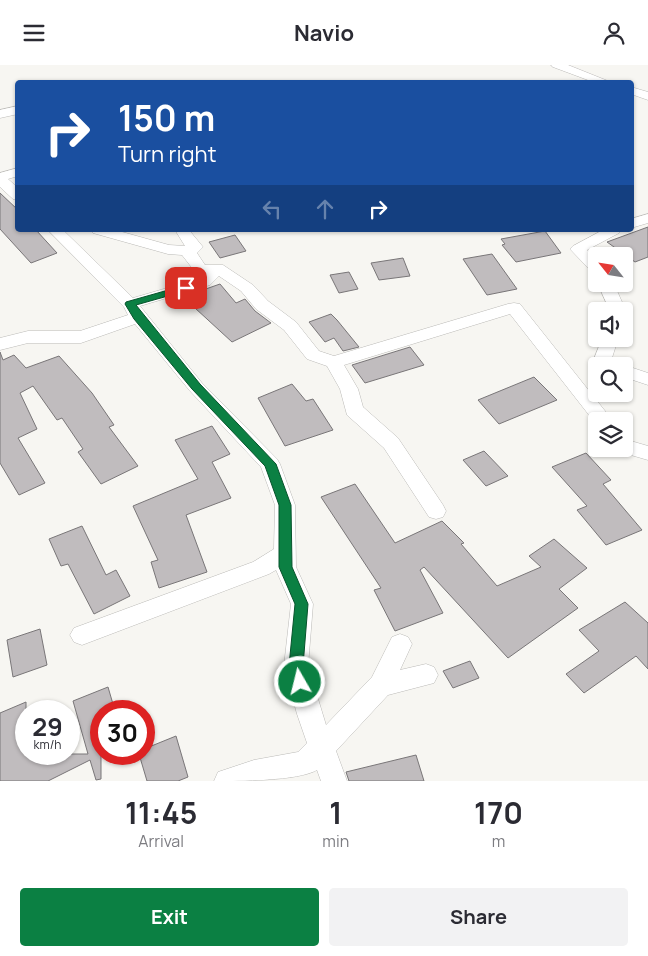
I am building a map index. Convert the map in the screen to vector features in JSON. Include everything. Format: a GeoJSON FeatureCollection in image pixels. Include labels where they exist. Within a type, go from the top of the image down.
{"type":"FeatureCollection","features":[{"type":"Feature","properties":{"kind":"street"},"geometry":{"type":"LineString","coordinates":[[557,65],[600,80]]}},
{"type":"Feature","properties":{"kind":"street"},"geometry":{"type":"LineString","coordinates":[[639,93],[648,86]]}},
{"type":"Feature","properties":{"kind":"street"},"geometry":{"type":"LineString","coordinates":[[0,114],[15,112]]}},
{"type":"Feature","properties":{"kind":"street"},"geometry":{"type":"LineString","coordinates":[[15,173],[0,178],[15,194]]}},
{"type":"Feature","properties":{"kind":"street"},"geometry":{"type":"LineString","coordinates":[[0,199],[15,195]]}},
{"type":"Feature","properties":{"kind":"street"},"geometry":{"type":"LineString","coordinates":[[634,223],[648,218]]}},
{"type":"Feature","properties":{"kind":"street"},"geometry":{"type":"LineString","coordinates":[[57,232],[134,310],[196,387],[270,464],[285,505],[285,567],[302,604],[296,666],[309,714],[334,781]]}},
{"type":"Feature","properties":{"kind":"street"},"geometry":{"type":"LineString","coordinates":[[106,232],[188,253],[201,270],[218,268],[247,288],[262,305],[290,327],[313,355],[334,362],[514,308],[597,412]]}},
{"type":"Feature","properties":{"kind":"street"},"geometry":{"type":"LineString","coordinates":[[183,232],[188,242],[195,247],[188,253]]}},
{"type":"Feature","properties":{"kind":"street"},"geometry":{"type":"LineString","coordinates":[[588,260],[578,249],[610,232]]}},
{"type":"Feature","properties":{"kind":"street"},"geometry":{"type":"LineString","coordinates":[[0,345],[28,337],[81,337],[134,310],[204,282],[218,268]]}},
{"type":"Feature","properties":{"kind":"street"},"geometry":{"type":"LineString","coordinates":[[334,362],[349,389],[354,409],[391,443],[436,511]]}},
{"type":"Feature","properties":{"kind":"street"},"geometry":{"type":"LineString","coordinates":[[633,374],[648,379]]}},
{"type":"Feature","properties":{"kind":"street"},"geometry":{"type":"LineString","coordinates":[[633,449],[648,453]]}},
{"type":"Feature","properties":{"kind":"street"},"geometry":{"type":"LineString","coordinates":[[82,635],[260,568],[285,553]]}},
{"type":"Feature","properties":{"kind":"street"},"geometry":{"type":"LineString","coordinates":[[227,781],[254,773],[304,764],[381,685],[400,644]]}},
{"type":"Feature","properties":{"kind":"street"},"geometry":{"type":"LineString","coordinates":[[381,685],[426,675]]}},
{"type":"Feature","properties":{"kind":"building"},"geometry":{"type":"Polygon","coordinates":[[[0,193],[15,207],[15,232],[38,232],[57,253],[31,263],[0,229],[0,193]]]}},
{"type":"Feature","properties":{"kind":"building"},"geometry":{"type":"Polygon","coordinates":[[[648,227],[648,257],[635,262],[633,261],[633,247],[614,247],[607,242],[648,227]]]}},
{"type":"Feature","properties":{"kind":"building"},"geometry":{"type":"Polygon","coordinates":[[[546,232],[561,253],[516,262],[502,245],[505,244],[501,239],[546,232]]]}},
{"type":"Feature","properties":{"kind":"building"},"geometry":{"type":"Polygon","coordinates":[[[235,235],[246,251],[220,258],[209,242],[235,235]]]}},
{"type":"Feature","properties":{"kind":"building"},"geometry":{"type":"Polygon","coordinates":[[[492,254],[517,289],[487,295],[463,259],[492,254]]]}},
{"type":"Feature","properties":{"kind":"building"},"geometry":{"type":"Polygon","coordinates":[[[403,258],[410,276],[379,280],[371,263],[403,258]]]}},
{"type":"Feature","properties":{"kind":"building"},"geometry":{"type":"Polygon","coordinates":[[[349,272],[358,289],[339,293],[330,275],[349,272]]]}},
{"type":"Feature","properties":{"kind":"building"},"geometry":{"type":"Polygon","coordinates":[[[220,284],[236,303],[245,299],[255,311],[271,323],[232,342],[183,297],[220,284]]]}},
{"type":"Feature","properties":{"kind":"building"},"geometry":{"type":"Polygon","coordinates":[[[331,314],[359,347],[343,351],[334,338],[325,342],[309,322],[331,314]]]}},
{"type":"Feature","properties":{"kind":"building"},"geometry":{"type":"Polygon","coordinates":[[[410,347],[424,365],[365,383],[352,365],[410,347]]]}},
{"type":"Feature","properties":{"kind":"building"},"geometry":{"type":"Polygon","coordinates":[[[0,352],[3,360],[14,355],[26,368],[59,356],[92,393],[114,425],[109,427],[138,466],[101,484],[78,452],[83,449],[62,418],[57,420],[33,386],[20,393],[37,429],[18,438],[45,483],[19,495],[0,463],[0,352]]]}},
{"type":"Feature","properties":{"kind":"building"},"geometry":{"type":"Polygon","coordinates":[[[534,377],[557,400],[499,424],[478,400],[534,377]]]}},
{"type":"Feature","properties":{"kind":"building"},"geometry":{"type":"Polygon","coordinates":[[[292,384],[306,401],[313,399],[333,430],[285,446],[258,398],[292,384]]]}},
{"type":"Feature","properties":{"kind":"building"},"geometry":{"type":"Polygon","coordinates":[[[212,426],[230,454],[212,462],[231,498],[186,515],[207,572],[159,588],[151,562],[158,560],[133,506],[198,479],[175,440],[212,426]]]}},
{"type":"Feature","properties":{"kind":"building"},"geometry":{"type":"Polygon","coordinates":[[[484,451],[508,476],[486,486],[463,460],[484,451]]]}},
{"type":"Feature","properties":{"kind":"building"},"geometry":{"type":"Polygon","coordinates":[[[586,453],[611,480],[603,484],[642,530],[606,545],[577,510],[587,506],[552,467],[586,453]]]}},
{"type":"Feature","properties":{"kind":"building"},"geometry":{"type":"Polygon","coordinates":[[[355,484],[395,543],[442,521],[464,543],[461,544],[497,586],[541,567],[529,556],[554,539],[587,568],[559,589],[578,608],[508,658],[424,567],[420,570],[443,613],[395,631],[374,590],[381,588],[321,497],[355,484]]]}},
{"type":"Feature","properties":{"kind":"building"},"geometry":{"type":"Polygon","coordinates":[[[82,526],[106,575],[116,570],[130,596],[94,614],[68,564],[61,566],[49,539],[82,526]]]}},
{"type":"Feature","properties":{"kind":"building"},"geometry":{"type":"Polygon","coordinates":[[[625,602],[648,623],[648,669],[636,656],[584,693],[566,674],[599,651],[579,630],[625,602]]]}},
{"type":"Feature","properties":{"kind":"building"},"geometry":{"type":"Polygon","coordinates":[[[40,629],[47,665],[13,677],[7,640],[40,629]]]}},
{"type":"Feature","properties":{"kind":"building"},"geometry":{"type":"Polygon","coordinates":[[[470,661],[479,678],[453,688],[443,671],[470,661]]]}},
{"type":"Feature","properties":{"kind":"building"},"geometry":{"type":"Polygon","coordinates":[[[108,687],[112,700],[90,700],[90,760],[80,765],[80,754],[88,754],[80,726],[80,700],[76,700],[108,687]]]}},
{"type":"Feature","properties":{"kind":"building"},"geometry":{"type":"Polygon","coordinates":[[[15,707],[15,765],[80,765],[48,781],[0,781],[0,713],[15,707]]]}},
{"type":"Feature","properties":{"kind":"building"},"geometry":{"type":"Polygon","coordinates":[[[176,736],[188,777],[178,781],[147,781],[142,765],[155,765],[155,745],[176,736]]]}},
{"type":"Feature","properties":{"kind":"building"},"geometry":{"type":"Polygon","coordinates":[[[416,755],[424,781],[349,781],[346,772],[416,755]]]}},
{"type":"Feature","properties":{"kind":"building"},"geometry":{"type":"Polygon","coordinates":[[[92,765],[101,765],[101,779],[96,780],[92,765]]]}},
{"type":"Feature","properties":{"kind":"route"},"geometry":{"type":"LineString","coordinates":[[186,288],[130,304],[138,317],[196,387],[270,464],[285,505],[285,567],[302,604],[296,666],[300,682]]}}]}
